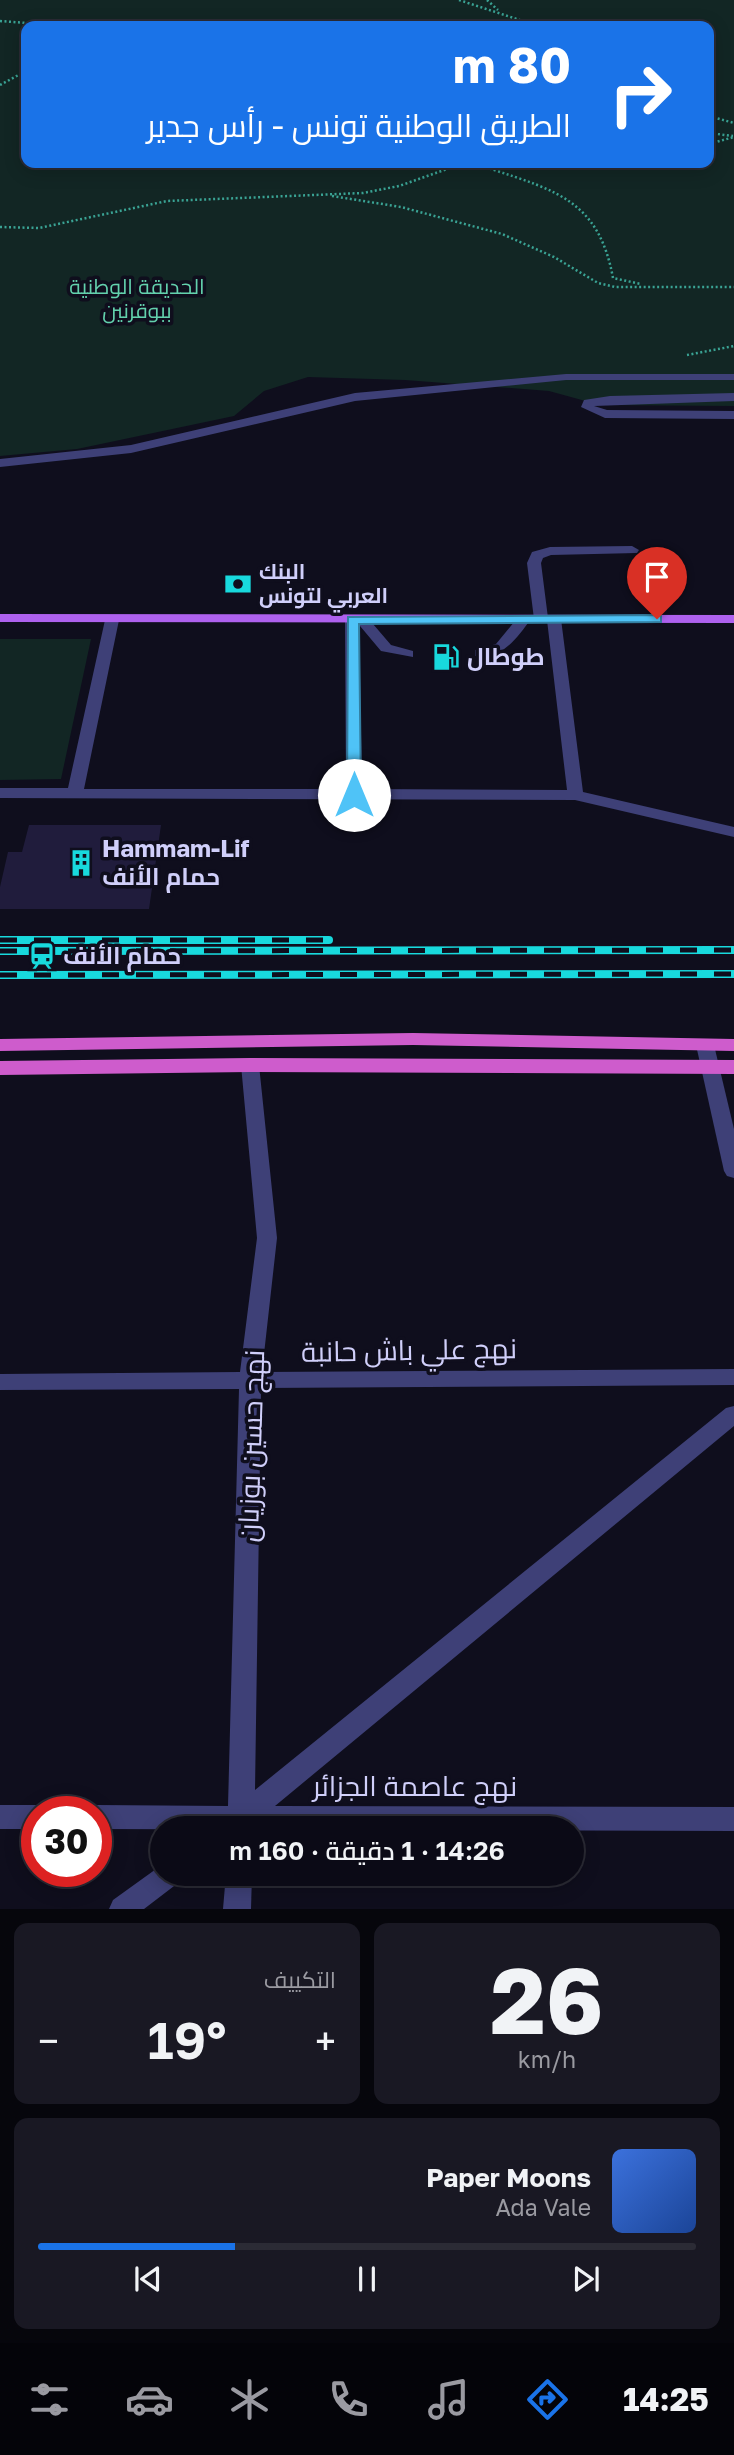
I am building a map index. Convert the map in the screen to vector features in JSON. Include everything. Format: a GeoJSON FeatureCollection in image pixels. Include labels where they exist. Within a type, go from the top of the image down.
{"type":"FeatureCollection","features":[{"type":"Feature","properties":{"kind":"highway"},"geometry":{"type":"LineString","coordinates":[[0,1045],[414,1039],[734,1045]]}},
{"type":"Feature","properties":{"kind":"highway"},"geometry":{"type":"LineString","coordinates":[[0,1068],[250,1065],[734,1067]]}},
{"type":"Feature","properties":{"kind":"main road"},"geometry":{"type":"LineString","coordinates":[[0,618],[734,619]]}},
{"type":"Feature","properties":{"kind":"street"},"geometry":{"type":"LineString","coordinates":[[0,463],[131,449],[355,397],[566,377],[734,377]]}},
{"type":"Feature","properties":{"kind":"street"},"geometry":{"type":"LineString","coordinates":[[734,397],[610,400],[589,403],[587,407],[605,414],[734,415]]}},
{"type":"Feature","properties":{"kind":"street"},"geometry":{"type":"LineString","coordinates":[[575,795],[548,619],[534,563],[537,555],[550,551],[632,550]]}},
{"type":"Feature","properties":{"kind":"street"},"geometry":{"type":"LineString","coordinates":[[480,653],[501,647],[524,619]]}},
{"type":"Feature","properties":{"kind":"street"},"geometry":{"type":"LineString","coordinates":[[75,793],[112,620]]}},
{"type":"Feature","properties":{"kind":"street"},"geometry":{"type":"LineString","coordinates":[[357,620],[386,648],[408,654]]}},
{"type":"Feature","properties":{"kind":"street"},"geometry":{"type":"LineString","coordinates":[[354,795],[357,620]]}},
{"type":"Feature","properties":{"kind":"street"},"geometry":{"type":"LineString","coordinates":[[0,793],[575,795],[734,832]]}},
{"type":"Feature","properties":{"kind":"street"},"geometry":{"type":"LineString","coordinates":[[705,1045],[734,1171]]}},
{"type":"Feature","properties":{"kind":"street","name":"نهج حسين بوزيان"},"geometry":{"type":"LineString","coordinates":[[237,1816],[250,1381],[267,1238],[250,1065]]}},
{"type":"Feature","properties":{"kind":"street","name":"نهج علي باش حانبة"},"geometry":{"type":"LineString","coordinates":[[0,1382],[734,1377]]}},
{"type":"Feature","properties":{"kind":"street"},"geometry":{"type":"LineString","coordinates":[[248,1816],[734,1414]]}},
{"type":"Feature","properties":{"kind":"street"},"geometry":{"type":"LineString","coordinates":[[0,1817],[21,1817]]}},
{"type":"Feature","properties":{"kind":"street","name":"نهج عاصمة الجزائر"},"geometry":{"type":"LineString","coordinates":[[112,1818],[150,1820]]}},
{"type":"Feature","properties":{"kind":"street","name":"نهج عاصمة الجزائر"},"geometry":{"type":"LineString","coordinates":[[584,1821],[734,1819]]}},
{"type":"Feature","properties":{"kind":"street"},"geometry":{"type":"LineString","coordinates":[[123,1909],[153,1886]]}},
{"type":"Feature","properties":{"kind":"street"},"geometry":{"type":"LineString","coordinates":[[237,1909],[238,1886]]}},
{"type":"Feature","properties":{"kind":"path"},"geometry":{"type":"LineString","coordinates":[[459,0],[525,21]]}},
{"type":"Feature","properties":{"kind":"path"},"geometry":{"type":"LineString","coordinates":[[488,0],[499,11]]}},
{"type":"Feature","properties":{"kind":"path"},"geometry":{"type":"LineString","coordinates":[[0,22],[21,23]]}},
{"type":"Feature","properties":{"kind":"path"},"geometry":{"type":"LineString","coordinates":[[0,85],[21,74]]}},
{"type":"Feature","properties":{"kind":"path"},"geometry":{"type":"LineString","coordinates":[[714,117],[734,123]]}},
{"type":"Feature","properties":{"kind":"path"},"geometry":{"type":"LineString","coordinates":[[714,134],[734,137]]}},
{"type":"Feature","properties":{"kind":"path"},"geometry":{"type":"LineString","coordinates":[[714,143],[734,137]]}},
{"type":"Feature","properties":{"kind":"path"},"geometry":{"type":"LineString","coordinates":[[0,228],[30,230],[50,227],[107,212],[167,201],[388,189],[449,168]]}},
{"type":"Feature","properties":{"kind":"path"},"geometry":{"type":"LineString","coordinates":[[491,168],[541,185],[581,207],[594,222],[608,250],[613,278],[626,283],[651,285],[734,287]]}},
{"type":"Feature","properties":{"kind":"path"},"geometry":{"type":"LineString","coordinates":[[320,194],[401,207],[502,234],[554,257],[598,283],[615,287],[651,285]]}},
{"type":"Feature","properties":{"kind":"green space","name":"الحديقة الوطنية ببوقرنين"},"geometry":{"type":"Polygon","coordinates":[[[0,0],[734,0],[734,406],[600,405],[549,391],[405,380],[308,377],[264,391],[234,416],[77,449],[0,456],[0,0]]]}},
{"type":"Feature","properties":{"kind":"green space"},"geometry":{"type":"Polygon","coordinates":[[[0,639],[91,639],[61,779],[0,780],[0,639]]]}},
{"type":"Feature","properties":{"kind":"building","name":"Hammam-Lif حمام الأنف"},"geometry":{"type":"Polygon","coordinates":[[[29,825],[161,825],[149,909],[0,909],[0,887],[8,852],[22,852],[29,825]]]}},
{"type":"Feature","properties":{"kind":"railway"},"geometry":{"type":"LineString","coordinates":[[0,940],[329,940]]}},
{"type":"Feature","properties":{"kind":"railway"},"geometry":{"type":"LineString","coordinates":[[0,951],[734,950]]}},
{"type":"Feature","properties":{"kind":"railway"},"geometry":{"type":"LineString","coordinates":[[0,975],[734,974]]}},
{"type":"Feature","properties":{"kind":"place","name":"البنك العربي لتونس"},"geometry":{"type":"Point","coordinates":[238,584]}},
{"type":"Feature","properties":{"kind":"place","name":"طوطال"},"geometry":{"type":"Point","coordinates":[446,657]}},
{"type":"Feature","properties":{"kind":"place","name":"Hammam-Lif حمام الأنف"},"geometry":{"type":"Point","coordinates":[81,863]}},
{"type":"Feature","properties":{"kind":"place","name":"حمام الأنف"},"geometry":{"type":"Point","coordinates":[42,956]}},
{"type":"Feature","properties":{"kind":"route"},"geometry":{"type":"LineString","coordinates":[[354,795],[352,620],[657,619]]}}]}
